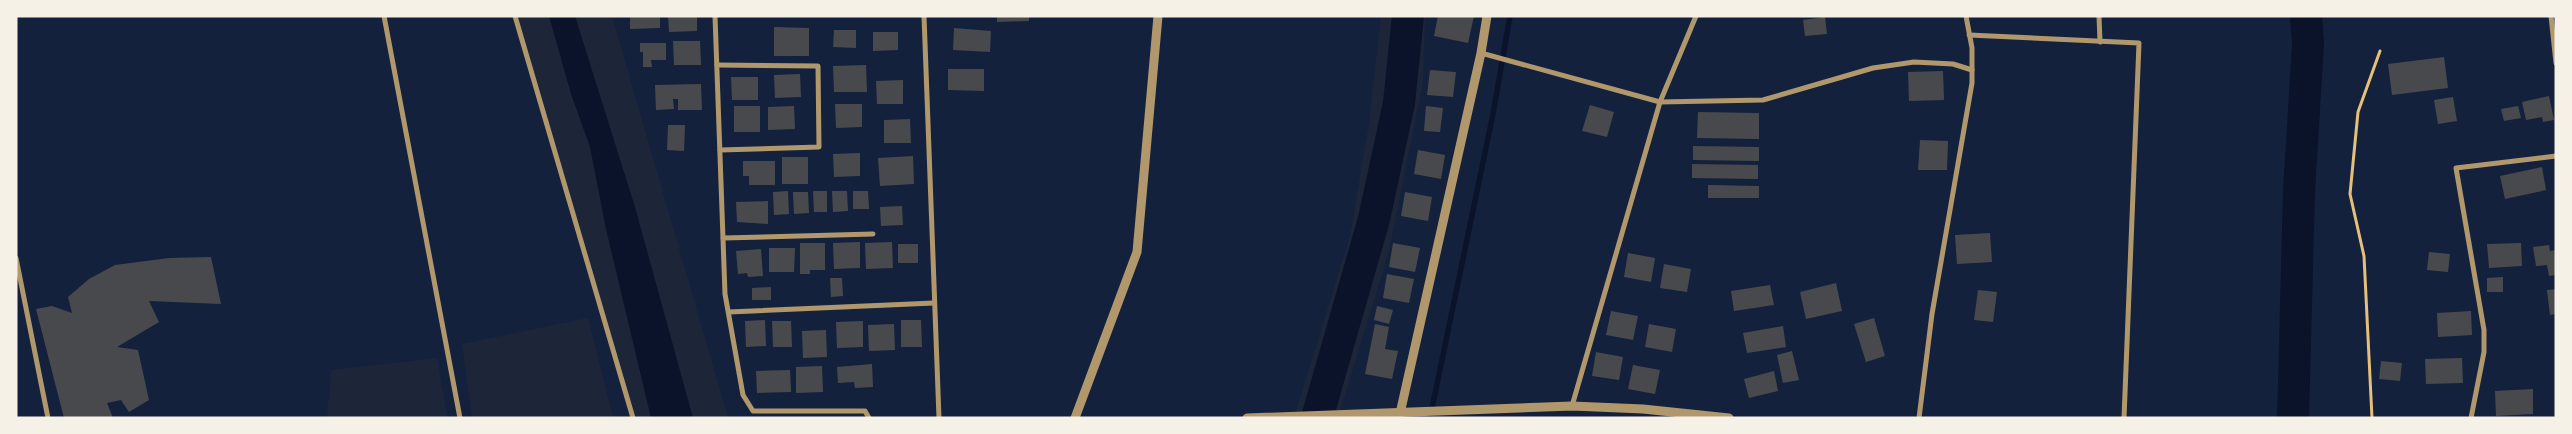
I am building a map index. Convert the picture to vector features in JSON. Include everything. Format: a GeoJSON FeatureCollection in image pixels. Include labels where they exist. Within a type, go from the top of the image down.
{"type":"FeatureCollection","features":[{"type":"Feature","properties":{"kind":"street"},"geometry":{"type":"LineString","coordinates":[[384,16],[460,418]]}},
{"type":"Feature","properties":{"kind":"street"},"geometry":{"type":"LineString","coordinates":[[515,16],[632,418]]}},
{"type":"Feature","properties":{"kind":"street"},"geometry":{"type":"LineString","coordinates":[[714,16],[725,294],[743,395],[753,411],[865,411],[869,418]]}},
{"type":"Feature","properties":{"kind":"street"},"geometry":{"type":"LineString","coordinates":[[924,16],[939,418]]}},
{"type":"Feature","properties":{"kind":"street"},"geometry":{"type":"LineString","coordinates":[[1074,418],[1137,252],[1158,16]]}},
{"type":"Feature","properties":{"kind":"street"},"geometry":{"type":"LineString","coordinates":[[1399,416],[1481,53],[1487,16]]}},
{"type":"Feature","properties":{"kind":"street"},"geometry":{"type":"LineString","coordinates":[[1572,406],[1660,102],[1696,16]]}},
{"type":"Feature","properties":{"kind":"street"},"geometry":{"type":"LineString","coordinates":[[1919,418],[1932,314],[1972,83],[1966,16]]}},
{"type":"Feature","properties":{"kind":"street"},"geometry":{"type":"LineString","coordinates":[[2099,16],[2100,42]]}},
{"type":"Feature","properties":{"kind":"street"},"geometry":{"type":"LineString","coordinates":[[2551,16],[2556,63]]}},
{"type":"Feature","properties":{"kind":"street"},"geometry":{"type":"LineString","coordinates":[[1969,35],[2139,43],[2124,418]]}},
{"type":"Feature","properties":{"kind":"street"},"geometry":{"type":"LineString","coordinates":[[1481,53],[1660,102],[1763,100],[1873,68],[1914,62],[1953,64],[1972,70]]}},
{"type":"Feature","properties":{"kind":"street"},"geometry":{"type":"LineString","coordinates":[[717,65],[818,66],[819,147],[720,150]]}},
{"type":"Feature","properties":{"kind":"street"},"geometry":{"type":"LineString","coordinates":[[2471,418],[2484,352],[2484,330],[2456,168],[2556,156]]}},
{"type":"Feature","properties":{"kind":"street"},"geometry":{"type":"LineString","coordinates":[[723,238],[873,234]]}},
{"type":"Feature","properties":{"kind":"street"},"geometry":{"type":"LineString","coordinates":[[16,258],[48,418]]}},
{"type":"Feature","properties":{"kind":"street"},"geometry":{"type":"LineString","coordinates":[[729,312],[934,303]]}},
{"type":"Feature","properties":{"kind":"street"},"geometry":{"type":"LineString","coordinates":[[1247,418],[1399,416],[1572,406],[1643,409],[1729,418]]}},
{"type":"Feature","properties":{"kind":"path"},"geometry":{"type":"LineString","coordinates":[[2372,418],[2364,256],[2350,194],[2358,112],[2380,51]]}},
{"type":"Feature","properties":{"kind":"shaded area"},"geometry":{"type":"Polygon","coordinates":[[[515,16],[612,16],[728,418],[633,418],[515,16]]]}},
{"type":"Feature","properties":{"kind":"shaded area"},"geometry":{"type":"Polygon","coordinates":[[[549,16],[575,16],[635,207],[693,418],[651,418],[606,229],[590,147],[571,94],[549,16]]]}},
{"type":"Feature","properties":{"kind":"shaded area"},"geometry":{"type":"Polygon","coordinates":[[[1381,16],[1425,16],[1423,82],[1389,251],[1338,418],[1294,418],[1350,236],[1369,123],[1381,16]]]}},
{"type":"Feature","properties":{"kind":"shaded area"},"geometry":{"type":"Polygon","coordinates":[[[588,318],[613,418],[472,418],[462,344],[588,318]]]}},
{"type":"Feature","properties":{"kind":"shaded area"},"geometry":{"type":"Polygon","coordinates":[[[437,358],[447,418],[327,418],[331,370],[437,358]]]}},
{"type":"Feature","properties":{"kind":"building"},"geometry":{"type":"Polygon","coordinates":[[[630,16],[660,16],[660,28],[630,29],[630,16]]]}},
{"type":"Feature","properties":{"kind":"building"},"geometry":{"type":"Polygon","coordinates":[[[668,16],[697,16],[697,31],[669,32],[668,16]]]}},
{"type":"Feature","properties":{"kind":"building"},"geometry":{"type":"Polygon","coordinates":[[[997,16],[1029,16],[1029,21],[997,22],[997,16]]]}},
{"type":"Feature","properties":{"kind":"building"},"geometry":{"type":"Polygon","coordinates":[[[1438,16],[1474,16],[1468,43],[1434,36],[1438,16]]]}},
{"type":"Feature","properties":{"kind":"building"},"geometry":{"type":"Polygon","coordinates":[[[1825,17],[1827,34],[1805,36],[1803,20],[1825,17]]]}},
{"type":"Feature","properties":{"kind":"building"},"geometry":{"type":"Polygon","coordinates":[[[774,27],[809,28],[809,56],[774,56],[774,27]]]}},
{"type":"Feature","properties":{"kind":"building"},"geometry":{"type":"Polygon","coordinates":[[[954,28],[991,31],[990,52],[953,50],[954,28]]]}},
{"type":"Feature","properties":{"kind":"building"},"geometry":{"type":"Polygon","coordinates":[[[834,30],[856,30],[856,48],[833,47],[834,30]]]}},
{"type":"Feature","properties":{"kind":"building"},"geometry":{"type":"Polygon","coordinates":[[[873,32],[898,32],[898,50],[873,51],[873,32]]]}},
{"type":"Feature","properties":{"kind":"building"},"geometry":{"type":"Polygon","coordinates":[[[673,41],[700,41],[701,65],[674,65],[673,41]]]}},
{"type":"Feature","properties":{"kind":"building"},"geometry":{"type":"Polygon","coordinates":[[[640,43],[666,43],[666,60],[651,60],[652,67],[643,67],[643,52],[640,52],[640,43]]]}},
{"type":"Feature","properties":{"kind":"building"},"geometry":{"type":"Polygon","coordinates":[[[2444,57],[2448,88],[2392,95],[2388,64],[2444,57]]]}},
{"type":"Feature","properties":{"kind":"building"},"geometry":{"type":"Polygon","coordinates":[[[866,65],[867,92],[834,92],[833,66],[866,65]]]}},
{"type":"Feature","properties":{"kind":"building"},"geometry":{"type":"Polygon","coordinates":[[[948,69],[984,69],[984,91],[948,90],[948,69]]]}},
{"type":"Feature","properties":{"kind":"building"},"geometry":{"type":"Polygon","coordinates":[[[1430,70],[1456,72],[1453,97],[1427,95],[1430,70]]]}},
{"type":"Feature","properties":{"kind":"building"},"geometry":{"type":"Polygon","coordinates":[[[1943,71],[1944,100],[1909,101],[1908,72],[1943,71]]]}},
{"type":"Feature","properties":{"kind":"building"},"geometry":{"type":"Polygon","coordinates":[[[800,74],[801,97],[775,98],[774,75],[800,74]]]}},
{"type":"Feature","properties":{"kind":"building"},"geometry":{"type":"Polygon","coordinates":[[[731,77],[758,77],[758,100],[732,100],[731,77]]]}},
{"type":"Feature","properties":{"kind":"building"},"geometry":{"type":"Polygon","coordinates":[[[903,80],[903,104],[877,104],[876,81],[903,80]]]}},
{"type":"Feature","properties":{"kind":"building"},"geometry":{"type":"Polygon","coordinates":[[[701,84],[702,110],[678,110],[678,99],[673,99],[674,109],[656,110],[655,85],[701,84]]]}},
{"type":"Feature","properties":{"kind":"building"},"geometry":{"type":"Polygon","coordinates":[[[2549,96],[2554,120],[2543,122],[2542,117],[2526,120],[2522,102],[2549,96]]]}},
{"type":"Feature","properties":{"kind":"building"},"geometry":{"type":"Polygon","coordinates":[[[2453,97],[2457,121],[2438,124],[2434,100],[2453,97]]]}},
{"type":"Feature","properties":{"kind":"building"},"geometry":{"type":"Polygon","coordinates":[[[835,104],[862,104],[862,127],[836,128],[835,104]]]}},
{"type":"Feature","properties":{"kind":"building"},"geometry":{"type":"Polygon","coordinates":[[[1590,105],[1614,112],[1607,137],[1582,131],[1590,105]]]}},
{"type":"Feature","properties":{"kind":"building"},"geometry":{"type":"Polygon","coordinates":[[[734,106],[760,106],[760,132],[734,132],[734,106]]]}},
{"type":"Feature","properties":{"kind":"building"},"geometry":{"type":"Polygon","coordinates":[[[794,106],[795,129],[768,130],[768,107],[794,106]]]}},
{"type":"Feature","properties":{"kind":"building"},"geometry":{"type":"Polygon","coordinates":[[[1426,106],[1443,108],[1440,132],[1424,131],[1426,106]]]}},
{"type":"Feature","properties":{"kind":"building"},"geometry":{"type":"Polygon","coordinates":[[[2518,106],[2521,118],[2504,121],[2501,109],[2518,106]]]}},
{"type":"Feature","properties":{"kind":"building"},"geometry":{"type":"Polygon","coordinates":[[[1698,112],[1759,113],[1759,139],[1697,138],[1698,112]]]}},
{"type":"Feature","properties":{"kind":"building"},"geometry":{"type":"Polygon","coordinates":[[[910,119],[911,143],[884,143],[884,120],[910,119]]]}},
{"type":"Feature","properties":{"kind":"building"},"geometry":{"type":"Polygon","coordinates":[[[668,125],[685,125],[684,151],[667,150],[668,125]]]}},
{"type":"Feature","properties":{"kind":"building"},"geometry":{"type":"Polygon","coordinates":[[[1920,140],[1948,141],[1947,170],[1918,170],[1920,140]]]}},
{"type":"Feature","properties":{"kind":"building"},"geometry":{"type":"Polygon","coordinates":[[[1693,146],[1759,147],[1759,161],[1693,160],[1693,146]]]}},
{"type":"Feature","properties":{"kind":"building"},"geometry":{"type":"Polygon","coordinates":[[[1418,150],[1445,155],[1441,179],[1414,174],[1418,150]]]}},
{"type":"Feature","properties":{"kind":"building"},"geometry":{"type":"Polygon","coordinates":[[[860,153],[860,176],[834,177],[833,154],[860,153]]]}},
{"type":"Feature","properties":{"kind":"building"},"geometry":{"type":"Polygon","coordinates":[[[913,156],[914,184],[880,186],[878,158],[913,156]]]}},
{"type":"Feature","properties":{"kind":"building"},"geometry":{"type":"Polygon","coordinates":[[[782,157],[808,157],[808,184],[782,184],[782,157]]]}},
{"type":"Feature","properties":{"kind":"building"},"geometry":{"type":"Polygon","coordinates":[[[743,161],[775,161],[775,185],[749,185],[749,176],[743,176],[743,161]]]}},
{"type":"Feature","properties":{"kind":"building"},"geometry":{"type":"Polygon","coordinates":[[[1692,164],[1758,165],[1758,179],[1692,178],[1692,164]]]}},
{"type":"Feature","properties":{"kind":"building"},"geometry":{"type":"Polygon","coordinates":[[[2542,167],[2546,190],[2505,199],[2500,176],[2542,167]]]}},
{"type":"Feature","properties":{"kind":"building"},"geometry":{"type":"Polygon","coordinates":[[[1708,185],[1759,186],[1759,198],[1708,198],[1708,185]]]}},
{"type":"Feature","properties":{"kind":"building"},"geometry":{"type":"Polygon","coordinates":[[[788,191],[789,214],[774,215],[773,192],[788,191]]]}},
{"type":"Feature","properties":{"kind":"building"},"geometry":{"type":"Polygon","coordinates":[[[813,191],[827,191],[827,212],[814,212],[813,191]]]}},
{"type":"Feature","properties":{"kind":"building"},"geometry":{"type":"Polygon","coordinates":[[[832,191],[847,191],[848,211],[833,212],[832,191]]]}},
{"type":"Feature","properties":{"kind":"building"},"geometry":{"type":"Polygon","coordinates":[[[853,191],[868,191],[869,209],[853,209],[853,191]]]}},
{"type":"Feature","properties":{"kind":"building"},"geometry":{"type":"Polygon","coordinates":[[[793,192],[808,192],[809,213],[794,214],[793,192]]]}},
{"type":"Feature","properties":{"kind":"building"},"geometry":{"type":"Polygon","coordinates":[[[1405,192],[1432,197],[1428,221],[1401,216],[1405,192]]]}},
{"type":"Feature","properties":{"kind":"building"},"geometry":{"type":"Polygon","coordinates":[[[768,201],[768,224],[737,222],[736,202],[768,201]]]}},
{"type":"Feature","properties":{"kind":"building"},"geometry":{"type":"Polygon","coordinates":[[[902,206],[903,225],[881,226],[880,207],[902,206]]]}},
{"type":"Feature","properties":{"kind":"building"},"geometry":{"type":"Polygon","coordinates":[[[1990,233],[1992,262],[1957,264],[1955,235],[1990,233]]]}},
{"type":"Feature","properties":{"kind":"building"},"geometry":{"type":"Polygon","coordinates":[[[860,242],[860,268],[834,269],[833,243],[860,242]]]}},
{"type":"Feature","properties":{"kind":"building"},"geometry":{"type":"Polygon","coordinates":[[[892,242],[893,268],[866,269],[865,243],[892,242]]]}},
{"type":"Feature","properties":{"kind":"building"},"geometry":{"type":"Polygon","coordinates":[[[800,243],[825,243],[825,270],[810,270],[810,274],[800,274],[800,243]]]}},
{"type":"Feature","properties":{"kind":"building"},"geometry":{"type":"Polygon","coordinates":[[[1393,243],[1420,248],[1415,272],[1389,267],[1393,243]]]}},
{"type":"Feature","properties":{"kind":"building"},"geometry":{"type":"Polygon","coordinates":[[[2521,243],[2522,266],[2489,268],[2487,244],[2521,243]]]}},
{"type":"Feature","properties":{"kind":"building"},"geometry":{"type":"Polygon","coordinates":[[[898,244],[918,244],[918,263],[898,263],[898,244]]]}},
{"type":"Feature","properties":{"kind":"building"},"geometry":{"type":"Polygon","coordinates":[[[2549,245],[2550,251],[2556,250],[2556,275],[2549,276],[2547,265],[2536,266],[2533,247],[2549,245]]]}},
{"type":"Feature","properties":{"kind":"building"},"geometry":{"type":"Polygon","coordinates":[[[769,248],[795,248],[794,272],[769,272],[769,248]]]}},
{"type":"Feature","properties":{"kind":"building"},"geometry":{"type":"Polygon","coordinates":[[[761,249],[763,276],[748,277],[747,273],[738,274],[736,251],[761,249]]]}},
{"type":"Feature","properties":{"kind":"building"},"geometry":{"type":"Polygon","coordinates":[[[2429,252],[2450,254],[2448,272],[2427,270],[2429,252]]]}},
{"type":"Feature","properties":{"kind":"building"},"geometry":{"type":"Polygon","coordinates":[[[1628,253],[1655,258],[1651,282],[1624,277],[1628,253]]]}},
{"type":"Feature","properties":{"kind":"building"},"geometry":{"type":"Polygon","coordinates":[[[211,257],[221,304],[149,301],[159,322],[117,347],[138,350],[149,400],[129,412],[121,400],[107,403],[113,418],[64,418],[36,309],[52,306],[72,313],[68,297],[89,279],[115,265],[169,258],[211,257]]]}},
{"type":"Feature","properties":{"kind":"building"},"geometry":{"type":"Polygon","coordinates":[[[1664,264],[1691,269],[1687,292],[1660,288],[1664,264]]]}},
{"type":"Feature","properties":{"kind":"building"},"geometry":{"type":"Polygon","coordinates":[[[1387,274],[1414,279],[1409,303],[1383,298],[1387,274]]]}},
{"type":"Feature","properties":{"kind":"building"},"geometry":{"type":"Polygon","coordinates":[[[2503,277],[2503,292],[2487,292],[2487,278],[2503,277]]]}},
{"type":"Feature","properties":{"kind":"building"},"geometry":{"type":"Polygon","coordinates":[[[830,278],[842,278],[843,296],[831,297],[830,278]]]}},
{"type":"Feature","properties":{"kind":"building"},"geometry":{"type":"Polygon","coordinates":[[[1836,283],[1842,311],[1806,319],[1800,292],[1836,283]]]}},
{"type":"Feature","properties":{"kind":"building"},"geometry":{"type":"Polygon","coordinates":[[[1770,285],[1774,305],[1734,311],[1731,291],[1770,285]]]}},
{"type":"Feature","properties":{"kind":"building"},"geometry":{"type":"Polygon","coordinates":[[[771,287],[771,300],[752,300],[752,288],[771,287]]]}},
{"type":"Feature","properties":{"kind":"building"},"geometry":{"type":"Polygon","coordinates":[[[2556,289],[2556,314],[2550,315],[2547,290],[2556,289]]]}},
{"type":"Feature","properties":{"kind":"building"},"geometry":{"type":"Polygon","coordinates":[[[1978,290],[1997,292],[1993,322],[1974,320],[1978,290]]]}},
{"type":"Feature","properties":{"kind":"building"},"geometry":{"type":"Polygon","coordinates":[[[1377,306],[1393,310],[1389,324],[1374,320],[1377,306]]]}},
{"type":"Feature","properties":{"kind":"building"},"geometry":{"type":"Polygon","coordinates":[[[1611,311],[1638,316],[1633,340],[1606,335],[1611,311]]]}},
{"type":"Feature","properties":{"kind":"building"},"geometry":{"type":"Polygon","coordinates":[[[2471,311],[2472,335],[2438,337],[2437,313],[2471,311]]]}},
{"type":"Feature","properties":{"kind":"building"},"geometry":{"type":"Polygon","coordinates":[[[1874,318],[1885,356],[1866,362],[1854,324],[1874,318]]]}},
{"type":"Feature","properties":{"kind":"building"},"geometry":{"type":"Polygon","coordinates":[[[765,320],[766,346],[746,347],[745,321],[765,320]]]}},
{"type":"Feature","properties":{"kind":"building"},"geometry":{"type":"Polygon","coordinates":[[[901,320],[921,320],[922,347],[901,347],[901,320]]]}},
{"type":"Feature","properties":{"kind":"building"},"geometry":{"type":"Polygon","coordinates":[[[772,321],[791,321],[792,347],[773,347],[772,321]]]}},
{"type":"Feature","properties":{"kind":"building"},"geometry":{"type":"Polygon","coordinates":[[[863,321],[863,347],[837,348],[836,322],[863,321]]]}},
{"type":"Feature","properties":{"kind":"building"},"geometry":{"type":"Polygon","coordinates":[[[894,324],[895,350],[869,351],[868,325],[894,324]]]}},
{"type":"Feature","properties":{"kind":"building"},"geometry":{"type":"Polygon","coordinates":[[[1375,324],[1389,327],[1385,349],[1398,351],[1392,379],[1365,374],[1375,324]]]}},
{"type":"Feature","properties":{"kind":"building"},"geometry":{"type":"Polygon","coordinates":[[[1649,324],[1676,329],[1672,352],[1645,347],[1649,324]]]}},
{"type":"Feature","properties":{"kind":"building"},"geometry":{"type":"Polygon","coordinates":[[[1783,326],[1786,347],[1747,353],[1743,333],[1783,326]]]}},
{"type":"Feature","properties":{"kind":"building"},"geometry":{"type":"Polygon","coordinates":[[[826,330],[827,357],[803,358],[802,331],[826,330]]]}},
{"type":"Feature","properties":{"kind":"building"},"geometry":{"type":"Polygon","coordinates":[[[1792,351],[1799,380],[1783,383],[1777,355],[1792,351]]]}},
{"type":"Feature","properties":{"kind":"building"},"geometry":{"type":"Polygon","coordinates":[[[1596,352],[1623,357],[1619,380],[1592,376],[1596,352]]]}},
{"type":"Feature","properties":{"kind":"building"},"geometry":{"type":"Polygon","coordinates":[[[2462,358],[2463,383],[2426,384],[2425,359],[2462,358]]]}},
{"type":"Feature","properties":{"kind":"building"},"geometry":{"type":"Polygon","coordinates":[[[2381,361],[2402,363],[2400,381],[2379,379],[2381,361]]]}},
{"type":"Feature","properties":{"kind":"building"},"geometry":{"type":"Polygon","coordinates":[[[872,364],[873,387],[855,388],[854,382],[838,383],[837,367],[872,364]]]}},
{"type":"Feature","properties":{"kind":"building"},"geometry":{"type":"Polygon","coordinates":[[[1633,365],[1660,370],[1655,394],[1628,389],[1633,365]]]}},
{"type":"Feature","properties":{"kind":"building"},"geometry":{"type":"Polygon","coordinates":[[[822,366],[823,392],[796,393],[796,367],[822,366]]]}},
{"type":"Feature","properties":{"kind":"building"},"geometry":{"type":"Polygon","coordinates":[[[790,370],[791,392],[757,393],[756,371],[790,370]]]}},
{"type":"Feature","properties":{"kind":"building"},"geometry":{"type":"Polygon","coordinates":[[[1774,371],[1778,391],[1749,398],[1744,379],[1774,371]]]}},
{"type":"Feature","properties":{"kind":"building"},"geometry":{"type":"Polygon","coordinates":[[[2533,389],[2533,414],[2496,416],[2495,391],[2533,389]]]}},
{"type":"Feature","properties":{"kind":"waterway"},"geometry":{"type":"LineString","coordinates":[[1317,418],[1374,219],[1399,103],[1408,16]]}},
{"type":"Feature","properties":{"kind":"waterway"},"geometry":{"type":"LineString","coordinates":[[1430,418],[1493,114],[1510,16]]}},
{"type":"Feature","properties":{"kind":"waterway"},"geometry":{"type":"LineString","coordinates":[[2293,418],[2299,192],[2308,43],[2306,16]]}}]}
